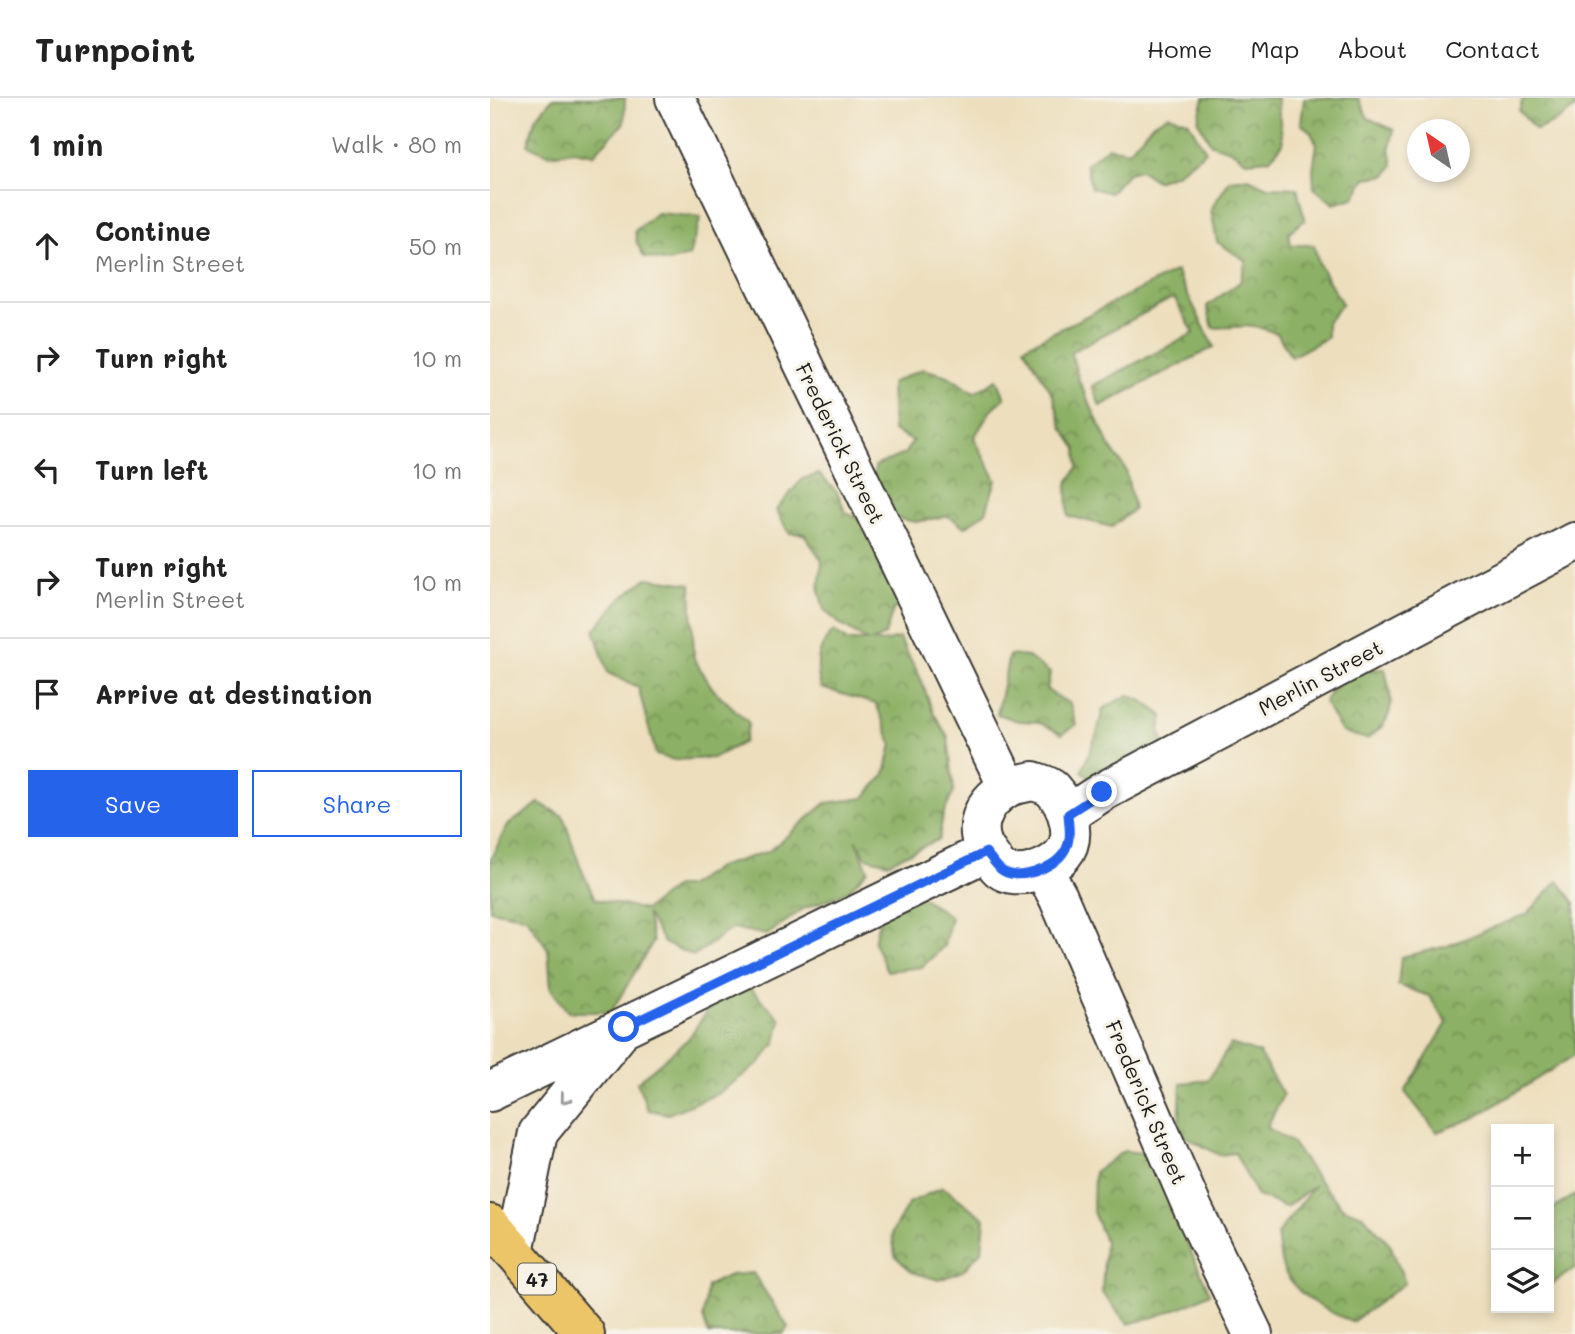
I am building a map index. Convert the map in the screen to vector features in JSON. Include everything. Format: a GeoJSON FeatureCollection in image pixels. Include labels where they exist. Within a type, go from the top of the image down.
{"type":"FeatureCollection","features":[{"type":"Feature","properties":{"kind":"main road","name":"47"},"geometry":{"type":"LineString","coordinates":[[502,1238],[585,1334]]}},
{"type":"Feature","properties":{"kind":"street","name":"Frederick Street"},"geometry":{"type":"LineString","coordinates":[[675,98],[1008,788]]}},
{"type":"Feature","properties":{"kind":"street","name":"Merlin Street"},"geometry":{"type":"LineString","coordinates":[[1068,814],[1102,792],[1575,542]]}},
{"type":"Feature","properties":{"kind":"street"},"geometry":{"type":"LineString","coordinates":[[1033,781],[1051,788],[1068,814],[1070,837],[1063,854],[1043,869],[1019,876],[1001,871],[986,852],[979,828],[985,806],[1008,788],[1033,781]]}},
{"type":"Feature","properties":{"kind":"street"},"geometry":{"type":"LineString","coordinates":[[490,1092],[986,852]]}},
{"type":"Feature","properties":{"kind":"street","name":"Frederick Street"},"geometry":{"type":"LineString","coordinates":[[1043,869],[1058,897],[1193,1209],[1253,1334]]}},
{"type":"Feature","properties":{"kind":"street"},"geometry":{"type":"LineString","coordinates":[[502,1238],[538,1133],[624,1027]]}},
{"type":"Feature","properties":{"kind":"green space"},"geometry":{"type":"Polygon","coordinates":[[[553,98],[625,98],[624,123],[593,155],[574,151],[550,155],[528,145],[535,119],[553,98]]]}},
{"type":"Feature","properties":{"kind":"green space"},"geometry":{"type":"Polygon","coordinates":[[[1204,98],[1277,98],[1283,144],[1269,159],[1246,161],[1231,150],[1211,144],[1198,121],[1204,98]]]}},
{"type":"Feature","properties":{"kind":"green space"},"geometry":{"type":"Polygon","coordinates":[[[1304,98],[1358,98],[1368,118],[1394,130],[1390,147],[1393,165],[1387,175],[1366,178],[1354,198],[1334,204],[1314,188],[1313,169],[1317,144],[1310,131],[1301,124],[1304,98]]]}},
{"type":"Feature","properties":{"kind":"green space"},"geometry":{"type":"Polygon","coordinates":[[[1523,98],[1575,98],[1575,108],[1557,121],[1536,130],[1519,111],[1523,98]]]}},
{"type":"Feature","properties":{"kind":"green space"},"geometry":{"type":"Polygon","coordinates":[[[1169,115],[1188,121],[1206,151],[1176,174],[1156,181],[1140,170],[1128,173],[1110,193],[1091,188],[1086,164],[1108,147],[1129,151],[1153,123],[1169,115]]]}},
{"type":"Feature","properties":{"kind":"green space"},"geometry":{"type":"Polygon","coordinates":[[[1249,178],[1267,187],[1297,188],[1305,220],[1289,232],[1291,245],[1314,245],[1319,264],[1342,304],[1327,322],[1327,338],[1291,357],[1277,333],[1254,326],[1213,328],[1207,306],[1240,282],[1246,261],[1217,242],[1211,209],[1230,180],[1249,178]]]}},
{"type":"Feature","properties":{"kind":"green space"},"geometry":{"type":"Polygon","coordinates":[[[657,213],[701,217],[689,256],[668,262],[644,257],[635,231],[657,213]]]}},
{"type":"Feature","properties":{"kind":"green space"},"geometry":{"type":"Polygon","coordinates":[[[1176,271],[1214,347],[1100,406],[1092,386],[1194,333],[1174,297],[1071,352],[1079,381],[1109,445],[1126,470],[1134,509],[1112,527],[1068,516],[1067,484],[1078,467],[1077,449],[1062,427],[1053,395],[1024,347],[1176,271]]]}},
{"type":"Feature","properties":{"kind":"green space"},"geometry":{"type":"Polygon","coordinates":[[[923,369],[948,376],[974,393],[997,379],[1005,398],[991,410],[974,438],[996,480],[986,512],[965,527],[948,516],[916,522],[883,516],[872,496],[875,466],[904,454],[913,441],[893,431],[891,383],[923,369]]]}},
{"type":"Feature","properties":{"kind":"green space"},"geometry":{"type":"Polygon","coordinates":[[[819,474],[837,492],[846,513],[888,531],[918,585],[893,610],[885,635],[872,641],[899,638],[920,677],[933,712],[948,737],[954,791],[943,815],[939,839],[888,863],[866,857],[856,839],[868,870],[847,892],[803,909],[767,935],[732,928],[694,956],[664,943],[646,913],[653,942],[611,1012],[568,1012],[551,989],[548,949],[526,917],[490,910],[490,860],[508,825],[539,803],[563,816],[580,866],[595,899],[645,910],[675,887],[687,887],[718,867],[769,851],[826,803],[864,798],[885,774],[892,744],[876,704],[821,688],[819,680],[821,650],[834,631],[847,641],[867,641],[824,610],[819,590],[822,561],[804,534],[789,533],[776,510],[802,479],[819,474]]]}},
{"type":"Feature","properties":{"kind":"green space"},"geometry":{"type":"Polygon","coordinates":[[[647,578],[691,584],[694,659],[713,689],[749,723],[744,742],[713,758],[674,760],[656,755],[638,687],[608,673],[594,630],[619,600],[647,578]]]}},
{"type":"Feature","properties":{"kind":"green space"},"geometry":{"type":"Polygon","coordinates":[[[1009,655],[1028,657],[1050,673],[1047,690],[1070,704],[1076,725],[1062,734],[1038,722],[1018,721],[997,714],[1009,655]]]}},
{"type":"Feature","properties":{"kind":"green space"},"geometry":{"type":"Polygon","coordinates":[[[1347,669],[1385,669],[1391,700],[1388,716],[1384,724],[1367,739],[1342,732],[1324,702],[1347,669]]]}},
{"type":"Feature","properties":{"kind":"green space"},"geometry":{"type":"Polygon","coordinates":[[[1128,695],[1143,701],[1163,716],[1160,731],[1169,763],[1111,795],[1082,771],[1103,709],[1128,695]]]}},
{"type":"Feature","properties":{"kind":"green space"},"geometry":{"type":"Polygon","coordinates":[[[1558,881],[1575,903],[1575,1055],[1476,1117],[1437,1132],[1405,1092],[1447,1023],[1429,996],[1398,985],[1401,957],[1447,946],[1527,914],[1558,881]]]}},
{"type":"Feature","properties":{"kind":"green space"},"geometry":{"type":"Polygon","coordinates":[[[922,897],[951,917],[944,946],[922,967],[887,971],[874,942],[882,908],[922,897]]]}},
{"type":"Feature","properties":{"kind":"green space"},"geometry":{"type":"Polygon","coordinates":[[[746,984],[781,1019],[776,1042],[759,1064],[717,1094],[668,1114],[648,1110],[637,1082],[688,1039],[715,999],[746,984]]]}},
{"type":"Feature","properties":{"kind":"green space"},"geometry":{"type":"Polygon","coordinates":[[[1231,1044],[1259,1053],[1283,1095],[1267,1127],[1292,1143],[1319,1181],[1343,1208],[1363,1215],[1390,1244],[1405,1283],[1352,1322],[1321,1307],[1303,1294],[1288,1278],[1282,1264],[1277,1234],[1315,1185],[1286,1207],[1257,1196],[1235,1153],[1219,1155],[1179,1133],[1181,1083],[1208,1080],[1231,1044]]]}},
{"type":"Feature","properties":{"kind":"green space"},"geometry":{"type":"Polygon","coordinates":[[[1124,1151],[1154,1154],[1193,1209],[1186,1241],[1210,1293],[1170,1312],[1128,1324],[1102,1293],[1105,1241],[1093,1212],[1094,1172],[1124,1151]]]}},
{"type":"Feature","properties":{"kind":"green space"},"geometry":{"type":"Polygon","coordinates":[[[943,1187],[985,1219],[982,1250],[963,1271],[939,1280],[912,1272],[895,1256],[892,1232],[909,1203],[943,1187]]]}},
{"type":"Feature","properties":{"kind":"green space"},"geometry":{"type":"Polygon","coordinates":[[[1575,1195],[1575,1268],[1554,1283],[1554,1250],[1554,1208],[1575,1195]]]}},
{"type":"Feature","properties":{"kind":"green space"},"geometry":{"type":"Polygon","coordinates":[[[753,1273],[788,1327],[783,1334],[708,1334],[703,1317],[707,1286],[730,1275],[753,1273]]]}},
{"type":"Feature","properties":{"kind":"route"},"geometry":{"type":"LineString","coordinates":[[624,1027],[986,852],[1001,871],[1019,876],[1043,869],[1063,854],[1070,837],[1068,814],[1102,792]]}}]}
